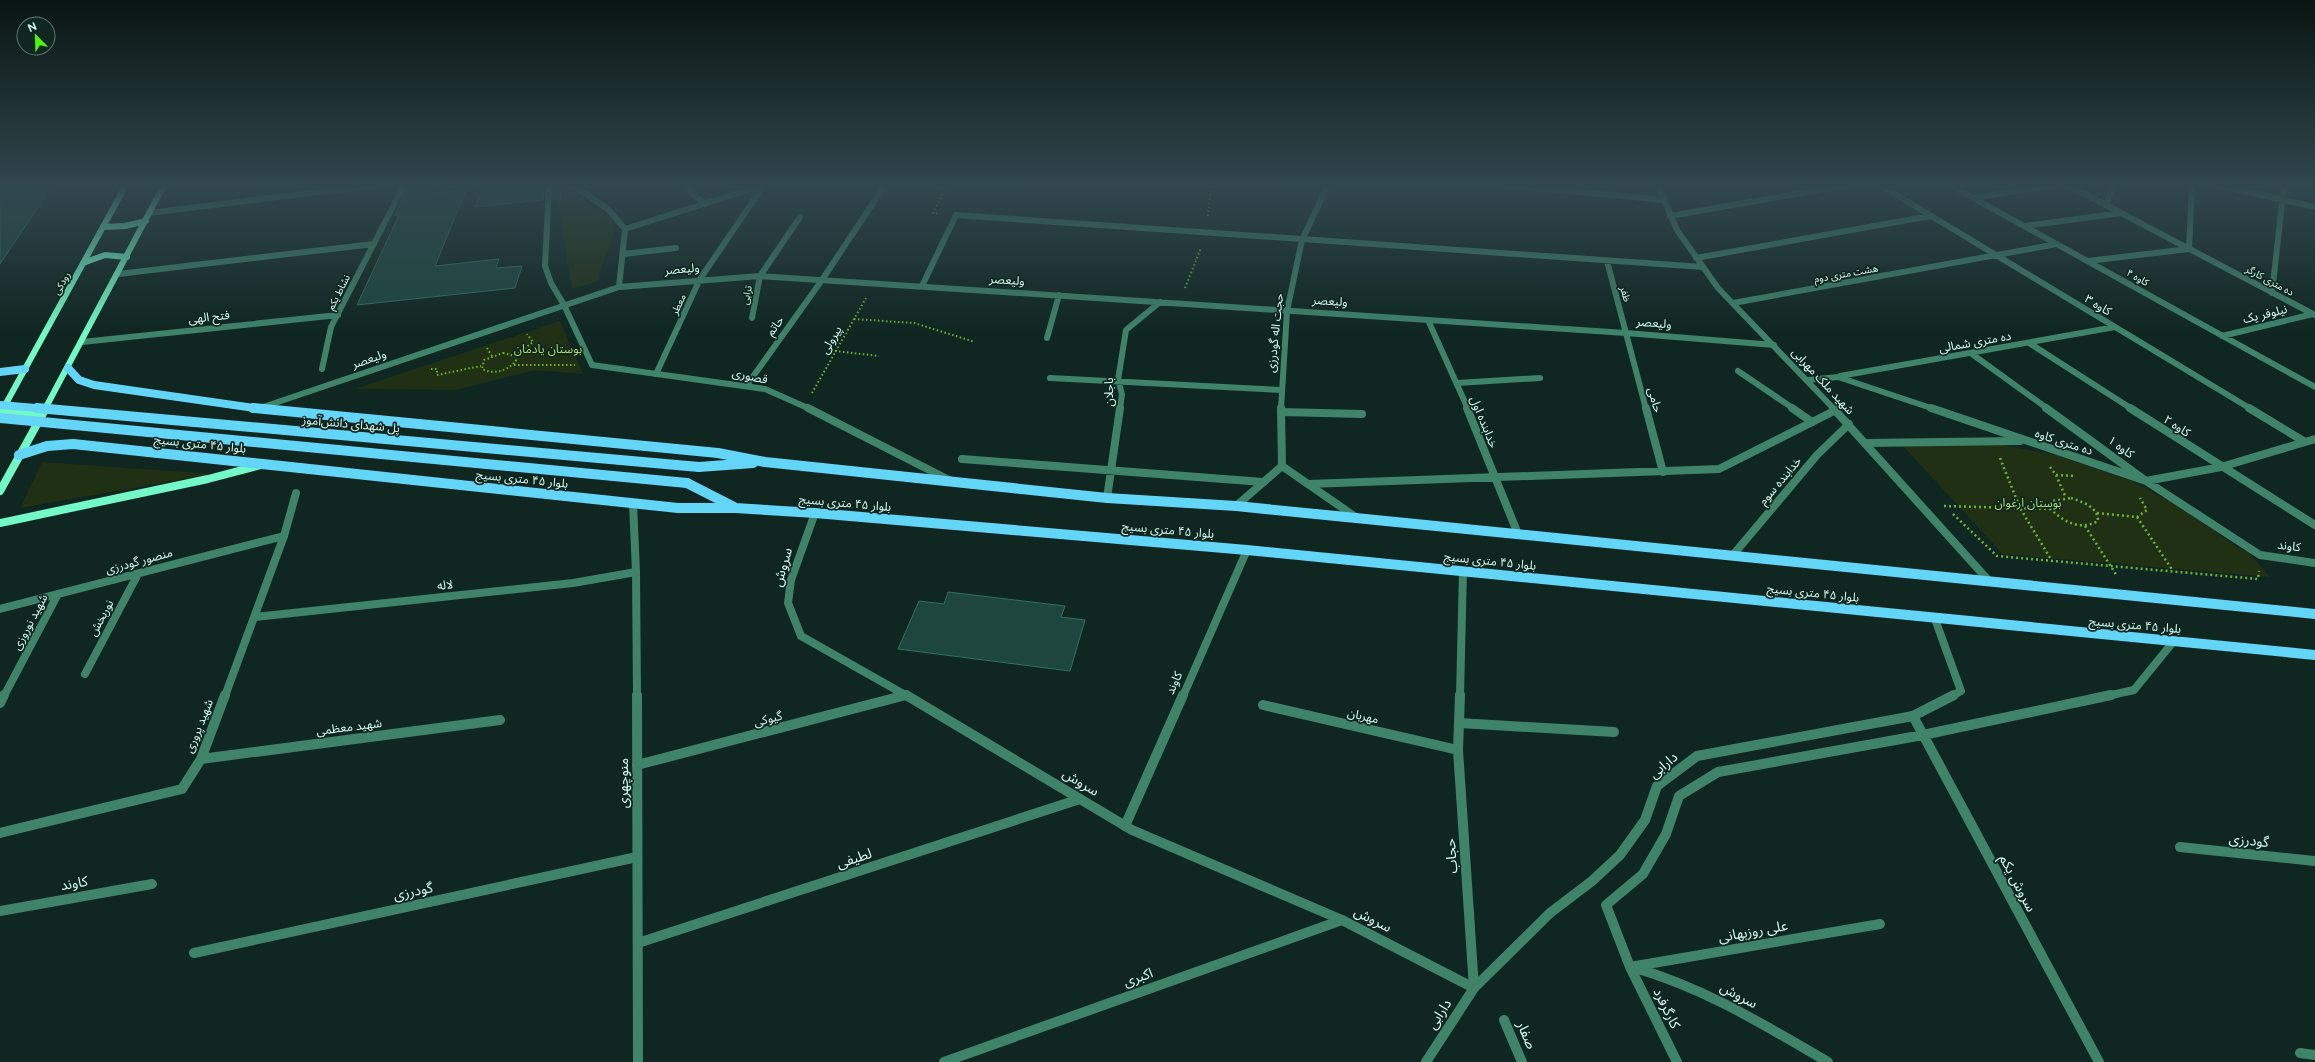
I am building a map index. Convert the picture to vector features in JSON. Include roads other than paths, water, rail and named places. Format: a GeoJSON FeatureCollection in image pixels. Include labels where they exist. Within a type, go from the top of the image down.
{"type":"FeatureCollection","features":[{"type":"Feature","properties":{"kind":"main road","name":"رودکی"},"geometry":{"type":"LineString","coordinates":[[0,412],[99,235]]}},
{"type":"Feature","properties":{"kind":"main road"},"geometry":{"type":"LineString","coordinates":[[0,491],[68,368],[139,235]]}},
{"type":"Feature","properties":{"kind":"main road"},"geometry":{"type":"LineString","coordinates":[[83,263],[107,255],[115,254],[127,257]]}},
{"type":"Feature","properties":{"kind":"main road"},"geometry":{"type":"LineString","coordinates":[[68,368],[79,380],[94,386],[258,409],[718,453],[765,462],[1107,498],[1236,506],[2315,614]]}},
{"type":"Feature","properties":{"kind":"main road"},"geometry":{"type":"LineString","coordinates":[[0,372],[25,369]]}},
{"type":"Feature","properties":{"kind":"main road"},"geometry":{"type":"LineString","coordinates":[[0,412],[42,414]]}},
{"type":"Feature","properties":{"kind":"main road"},"geometry":{"type":"LineString","coordinates":[[0,412],[687,483],[735,508]]}},
{"type":"Feature","properties":{"kind":"main road","name":"پل شهدای دانش‌آموز"},"geometry":{"type":"LineString","coordinates":[[0,412],[699,467],[765,462]]}},
{"type":"Feature","properties":{"kind":"main road","name":"بلوار ۴۵ متری بسیج"},"geometry":{"type":"LineString","coordinates":[[19,455],[47,446],[73,444],[266,464],[305,470],[678,508],[735,508],[815,513],[1247,550],[1935,619],[2315,655]]}},
{"type":"Feature","properties":{"kind":"main road"},"geometry":{"type":"LineString","coordinates":[[0,523],[208,479],[266,464]]}},
{"type":"Feature","properties":{"kind":"street","name":"نشاط یکم"},"geometry":{"type":"LineString","coordinates":[[322,369],[332,327],[379,235]]}},
{"type":"Feature","properties":{"kind":"street"},"geometry":{"type":"LineString","coordinates":[[547,235],[545,266],[551,283],[564,305]]}},
{"type":"Feature","properties":{"kind":"street"},"geometry":{"type":"LineString","coordinates":[[619,287],[625,235]]}},
{"type":"Feature","properties":{"kind":"street","name":"معطر"},"geometry":{"type":"LineString","coordinates":[[656,374],[700,279],[730,235]]}},
{"type":"Feature","properties":{"kind":"street"},"geometry":{"type":"LineString","coordinates":[[760,276],[788,235]]}},
{"type":"Feature","properties":{"kind":"street","name":"حاتم"},"geometry":{"type":"LineString","coordinates":[[747,385],[822,280],[852,235]]}},
{"type":"Feature","properties":{"kind":"street"},"geometry":{"type":"LineString","coordinates":[[922,286],[947,235]]}},
{"type":"Feature","properties":{"kind":"street"},"geometry":{"type":"LineString","coordinates":[[1227,235],[1703,267]]}},
{"type":"Feature","properties":{"kind":"street","name":"حجت اله گودرزی"},"geometry":{"type":"LineString","coordinates":[[1282,466],[1281,412],[1287,311],[1302,240],[1305,235]]}},
{"type":"Feature","properties":{"kind":"street","name":"شهید ملک مهرابی"},"geometry":{"type":"LineString","coordinates":[[1680,235],[1718,288],[1849,424],[1989,581]]}},
{"type":"Feature","properties":{"kind":"street"},"geometry":{"type":"LineString","coordinates":[[1696,258],[1827,235]]}},
{"type":"Feature","properties":{"kind":"street","name":"کاوه ۳"},"geometry":{"type":"LineString","coordinates":[[1961,235],[2305,442]]}},
{"type":"Feature","properties":{"kind":"street","name":"کاوه ۴"},"geometry":{"type":"LineString","coordinates":[[2040,235],[2315,387]]}},
{"type":"Feature","properties":{"kind":"street","name":"ده متری کارگر"},"geometry":{"type":"LineString","coordinates":[[2162,235],[2314,314]]}},
{"type":"Feature","properties":{"kind":"street"},"geometry":{"type":"LineString","coordinates":[[2088,261],[2189,249],[2190,235]]}},
{"type":"Feature","properties":{"kind":"street"},"geometry":{"type":"LineString","coordinates":[[2272,293],[2279,235]]}},
{"type":"Feature","properties":{"kind":"street"},"geometry":{"type":"LineString","coordinates":[[118,274],[374,244]]}},
{"type":"Feature","properties":{"kind":"street","name":"هشت متری دوم"},"geometry":{"type":"LineString","coordinates":[[1733,303],[2057,244]]}},
{"type":"Feature","properties":{"kind":"street"},"geometry":{"type":"LineString","coordinates":[[623,254],[676,248]]}},
{"type":"Feature","properties":{"kind":"street","name":"ظفر"},"geometry":{"type":"LineString","coordinates":[[1607,261],[1626,333]]}},
{"type":"Feature","properties":{"kind":"street","name":"ولیعصر"},"geometry":{"type":"LineString","coordinates":[[258,409],[619,287],[700,279],[760,276],[1626,333],[1774,345]]}},
{"type":"Feature","properties":{"kind":"street","name":"ترابی"},"geometry":{"type":"LineString","coordinates":[[752,318],[760,276]]}},
{"type":"Feature","properties":{"kind":"street"},"geometry":{"type":"LineString","coordinates":[[1047,338],[1059,295]]}},
{"type":"Feature","properties":{"kind":"street","name":"باجلان"},"geometry":{"type":"LineString","coordinates":[[1107,498],[1112,472],[1122,394],[1118,380],[1126,330],[1160,302]]}},
{"type":"Feature","properties":{"kind":"street","name":"قصوری"},"geometry":{"type":"LineString","coordinates":[[564,305],[592,364],[656,374],[747,385],[764,389],[805,406],[950,481]]}},
{"type":"Feature","properties":{"kind":"street","name":"نیلوفر یک"},"geometry":{"type":"LineString","coordinates":[[2222,336],[2314,314]]}},
{"type":"Feature","properties":{"kind":"street","name":"فتح الهی"},"geometry":{"type":"LineString","coordinates":[[82,342],[338,315]]}},
{"type":"Feature","properties":{"kind":"street","name":"خدابنده اول"},"geometry":{"type":"LineString","coordinates":[[1428,320],[1456,383],[1518,534]]}},
{"type":"Feature","properties":{"kind":"street","name":"ده متری شمالی"},"geometry":{"type":"LineString","coordinates":[[1838,377],[1972,354],[2114,327]]}},
{"type":"Feature","properties":{"kind":"street","name":"حامی"},"geometry":{"type":"LineString","coordinates":[[1626,333],[1663,472]]}},
{"type":"Feature","properties":{"kind":"street","name":"کاوه ۲"},"geometry":{"type":"LineString","coordinates":[[2029,343],[2221,467],[2315,525]]}},
{"type":"Feature","properties":{"kind":"street","name":"کاوه ۱"},"geometry":{"type":"LineString","coordinates":[[1972,354],[2146,480],[2260,555]]}},
{"type":"Feature","properties":{"kind":"street"},"geometry":{"type":"LineString","coordinates":[[1738,371],[1812,422]]}},
{"type":"Feature","properties":{"kind":"street","name":"ده متری کاوه"},"geometry":{"type":"LineString","coordinates":[[1808,380],[1838,377],[2146,480],[2221,467],[2315,439]]}},
{"type":"Feature","properties":{"kind":"street"},"geometry":{"type":"LineString","coordinates":[[1050,378],[1118,380],[1282,390]]}},
{"type":"Feature","properties":{"kind":"street"},"geometry":{"type":"LineString","coordinates":[[1456,383],[1540,378]]}},
{"type":"Feature","properties":{"kind":"street"},"geometry":{"type":"LineString","coordinates":[[1309,484],[1496,479],[1719,469],[1836,410]]}},
{"type":"Feature","properties":{"kind":"street"},"geometry":{"type":"LineString","coordinates":[[1281,412],[1362,414]]}},
{"type":"Feature","properties":{"kind":"street","name":"خدابنده سوم"},"geometry":{"type":"LineString","coordinates":[[1733,555],[1817,455],[1849,424]]}},
{"type":"Feature","properties":{"kind":"street"},"geometry":{"type":"LineString","coordinates":[[1866,443],[1993,440],[2030,442]]}},
{"type":"Feature","properties":{"kind":"street"},"geometry":{"type":"LineString","coordinates":[[962,459],[1112,472],[1263,482]]}},
{"type":"Feature","properties":{"kind":"street"},"geometry":{"type":"LineString","coordinates":[[1236,506],[1282,466],[1357,519]]}},
{"type":"Feature","properties":{"kind":"street","name":"شهید پروری"},"geometry":{"type":"LineString","coordinates":[[0,833],[182,789],[201,759],[284,536],[296,493]]}},
{"type":"Feature","properties":{"kind":"street","name":"منوچهری"},"geometry":{"type":"LineString","coordinates":[[633,503],[636,572],[638,1062]]}},
{"type":"Feature","properties":{"kind":"street","name":"سروش"},"geometry":{"type":"LineString","coordinates":[[815,513],[791,580],[788,603],[801,636],[906,695],[1125,826],[1342,920],[1474,988]]}},
{"type":"Feature","properties":{"kind":"street","name":"منصور گودرزی"},"geometry":{"type":"LineString","coordinates":[[0,609],[284,536]]}},
{"type":"Feature","properties":{"kind":"street","name":"کاوند"},"geometry":{"type":"LineString","coordinates":[[1125,826],[1247,550]]}},
{"type":"Feature","properties":{"kind":"street","name":"کاوند"},"geometry":{"type":"LineString","coordinates":[[2260,555],[2315,563]]}},
{"type":"Feature","properties":{"kind":"street","name":"حجاب"},"geometry":{"type":"LineString","coordinates":[[1463,571],[1458,750],[1474,988]]}},
{"type":"Feature","properties":{"kind":"street","name":"لاله"},"geometry":{"type":"LineString","coordinates":[[255,617],[573,583],[636,572]]}},
{"type":"Feature","properties":{"kind":"street","name":"نوربخش"},"geometry":{"type":"LineString","coordinates":[[85,674],[138,574]]}},
{"type":"Feature","properties":{"kind":"street","name":"شهید نوروزی"},"geometry":{"type":"LineString","coordinates":[[0,703],[58,594]]}},
{"type":"Feature","properties":{"kind":"street","name":"دارابی"},"geometry":{"type":"LineString","coordinates":[[1426,1062],[1474,988],[1550,913],[1592,881],[1620,855],[1645,820],[1657,786],[1697,756],[1913,716],[1962,691],[1935,619]]}},
{"type":"Feature","properties":{"kind":"street"},"geometry":{"type":"LineString","coordinates":[[1923,735],[2134,690],[2173,642]]}},
{"type":"Feature","properties":{"kind":"street","name":"گیوکی"},"geometry":{"type":"LineString","coordinates":[[637,765],[906,695]]}},
{"type":"Feature","properties":{"kind":"street","name":"مهربان"},"geometry":{"type":"LineString","coordinates":[[1263,705],[1458,750]]}},
{"type":"Feature","properties":{"kind":"street","name":"سروش یکم"},"geometry":{"type":"LineString","coordinates":[[1913,716],[2099,1062]]}},
{"type":"Feature","properties":{"kind":"street","name":"شهید معظمی"},"geometry":{"type":"LineString","coordinates":[[201,759],[500,720]]}},
{"type":"Feature","properties":{"kind":"street"},"geometry":{"type":"LineString","coordinates":[[1458,723],[1614,732]]}},
{"type":"Feature","properties":{"kind":"street","name":"کارگرفرد"},"geometry":{"type":"LineString","coordinates":[[1677,1062],[1630,967],[1606,905],[1643,874],[1666,834],[1679,796],[1718,772],[1923,735]]}},
{"type":"Feature","properties":{"kind":"street","name":"لطیفی"},"geometry":{"type":"LineString","coordinates":[[638,943],[1080,799]]}},
{"type":"Feature","properties":{"kind":"street","name":"گودرزی"},"geometry":{"type":"LineString","coordinates":[[2180,847],[2315,861]]}},
{"type":"Feature","properties":{"kind":"street","name":"گودرزی"},"geometry":{"type":"LineString","coordinates":[[194,953],[637,857]]}},
{"type":"Feature","properties":{"kind":"street","name":"کاوند"},"geometry":{"type":"LineString","coordinates":[[0,911],[152,884]]}},
{"type":"Feature","properties":{"kind":"street","name":"اکبری"},"geometry":{"type":"LineString","coordinates":[[944,1062],[1342,920]]}},
{"type":"Feature","properties":{"kind":"street","name":"علی روزبهانی"},"geometry":{"type":"LineString","coordinates":[[1630,967],[1880,924]]}},
{"type":"Feature","properties":{"kind":"street","name":"سروش"},"geometry":{"type":"LineString","coordinates":[[1630,967],[1666,975],[1734,1008],[1814,1057],[1828,1062]]}},
{"type":"Feature","properties":{"kind":"street","name":"صفار"},"geometry":{"type":"LineString","coordinates":[[1504,1020],[1522,1062]]}},
{"type":"Feature","properties":{"kind":"street"},"geometry":{"type":"LineString","coordinates":[[2300,1053],[2315,1055]]}},
{"type":"Feature","properties":{"kind":"park label","name":"بوستان یادمان"},"geometry":{"type":"Point","coordinates":[548,349]}},
{"type":"Feature","properties":{"kind":"park label","name":"بوستان ارغوان"},"geometry":{"type":"Point","coordinates":[2028,503]}}]}
